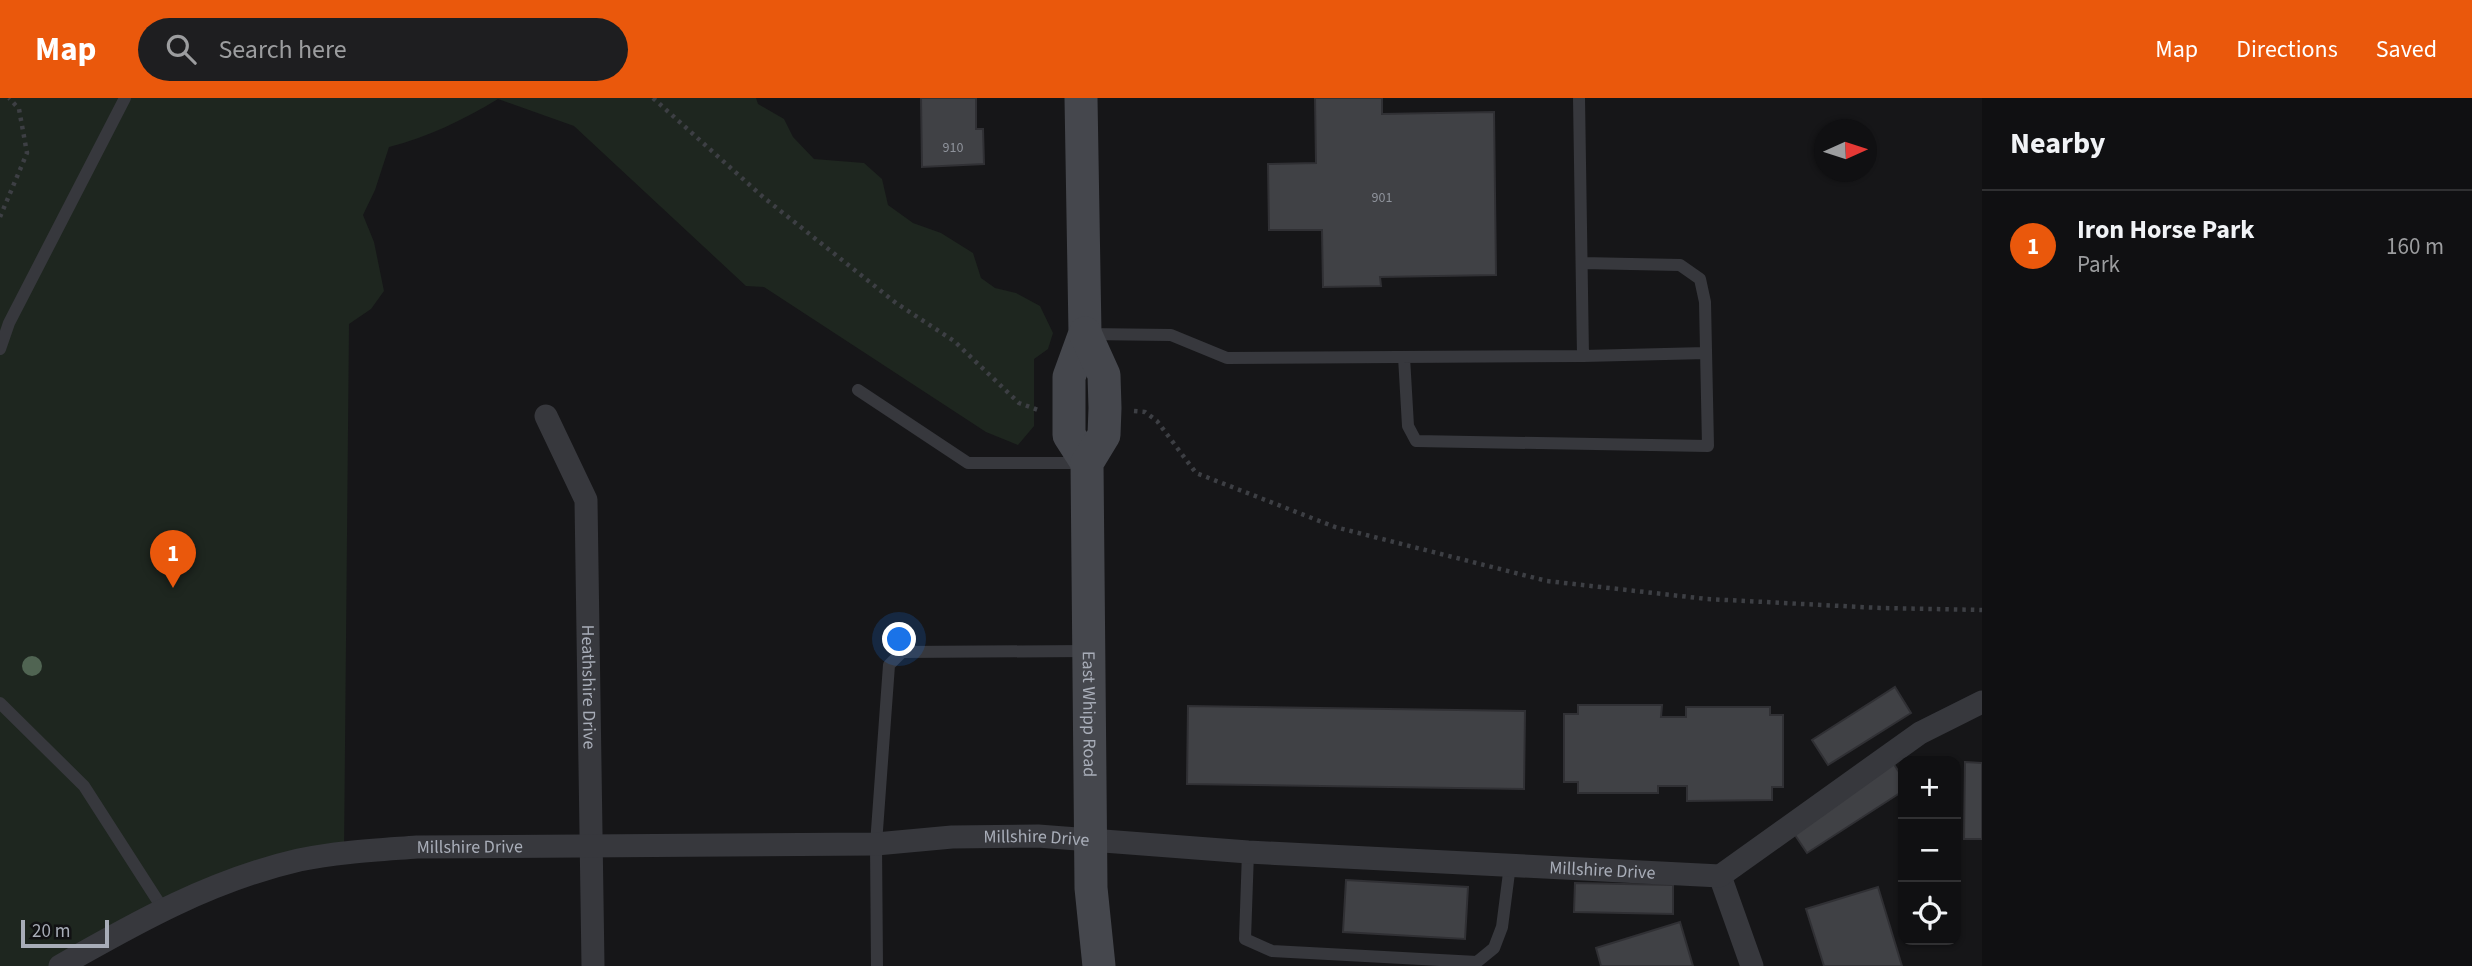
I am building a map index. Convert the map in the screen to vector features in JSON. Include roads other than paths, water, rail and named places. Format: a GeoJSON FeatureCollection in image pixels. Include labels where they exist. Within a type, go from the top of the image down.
{"type":"FeatureCollection","features":[{"type":"Feature","properties":{"kind":"main road","name":"East Whipp Road"},"geometry":{"type":"LineString","coordinates":[[1082,98],[1085,334],[1104,375],[1105,408],[1104,435],[1087,463],[1091,888],[1099,966]]}},
{"type":"Feature","properties":{"kind":"street","name":"Heathshire Drive"},"geometry":{"type":"LineString","coordinates":[[546,416],[586,500],[593,966]]}},
{"type":"Feature","properties":{"kind":"street"},"geometry":{"type":"LineString","coordinates":[[1752,966],[1720,876],[1920,733],[1982,702]]}},
{"type":"Feature","properties":{"kind":"street","name":"Millshire Drive"},"geometry":{"type":"LineString","coordinates":[[60,966],[163,909],[246,875],[300,860],[417,847],[876,844],[964,837],[1038,836],[1248,852],[1720,876]]}},
{"type":"Feature","properties":{"kind":"lane"},"geometry":{"type":"LineString","coordinates":[[0,348],[9,323],[125,98]]}},
{"type":"Feature","properties":{"kind":"lane"},"geometry":{"type":"LineString","coordinates":[[1579,98],[1583,356]]}},
{"type":"Feature","properties":{"kind":"lane"},"geometry":{"type":"LineString","coordinates":[[1404,357],[1408,426],[1416,441],[1708,446],[1705,302],[1700,279],[1680,265],[1582,263]]}},
{"type":"Feature","properties":{"kind":"lane"},"geometry":{"type":"LineString","coordinates":[[1085,334],[1171,335],[1227,358],[1706,353]]}},
{"type":"Feature","properties":{"kind":"lane"},"geometry":{"type":"LineString","coordinates":[[858,390],[968,463],[1087,463]]}},
{"type":"Feature","properties":{"kind":"lane"},"geometry":{"type":"LineString","coordinates":[[877,966],[876,844],[889,665],[902,652],[1088,651]]}},
{"type":"Feature","properties":{"kind":"lane"},"geometry":{"type":"LineString","coordinates":[[0,703],[84,786],[163,909]]}},
{"type":"Feature","properties":{"kind":"lane"},"geometry":{"type":"LineString","coordinates":[[1248,852],[1245,939],[1272,951],[1436,960],[1477,962],[1494,948],[1502,928],[1510,865]]}},
{"type":"Feature","properties":{"kind":"place","name":"Iron Horse Park"},"geometry":{"type":"Point","coordinates":[173,588]}}]}
